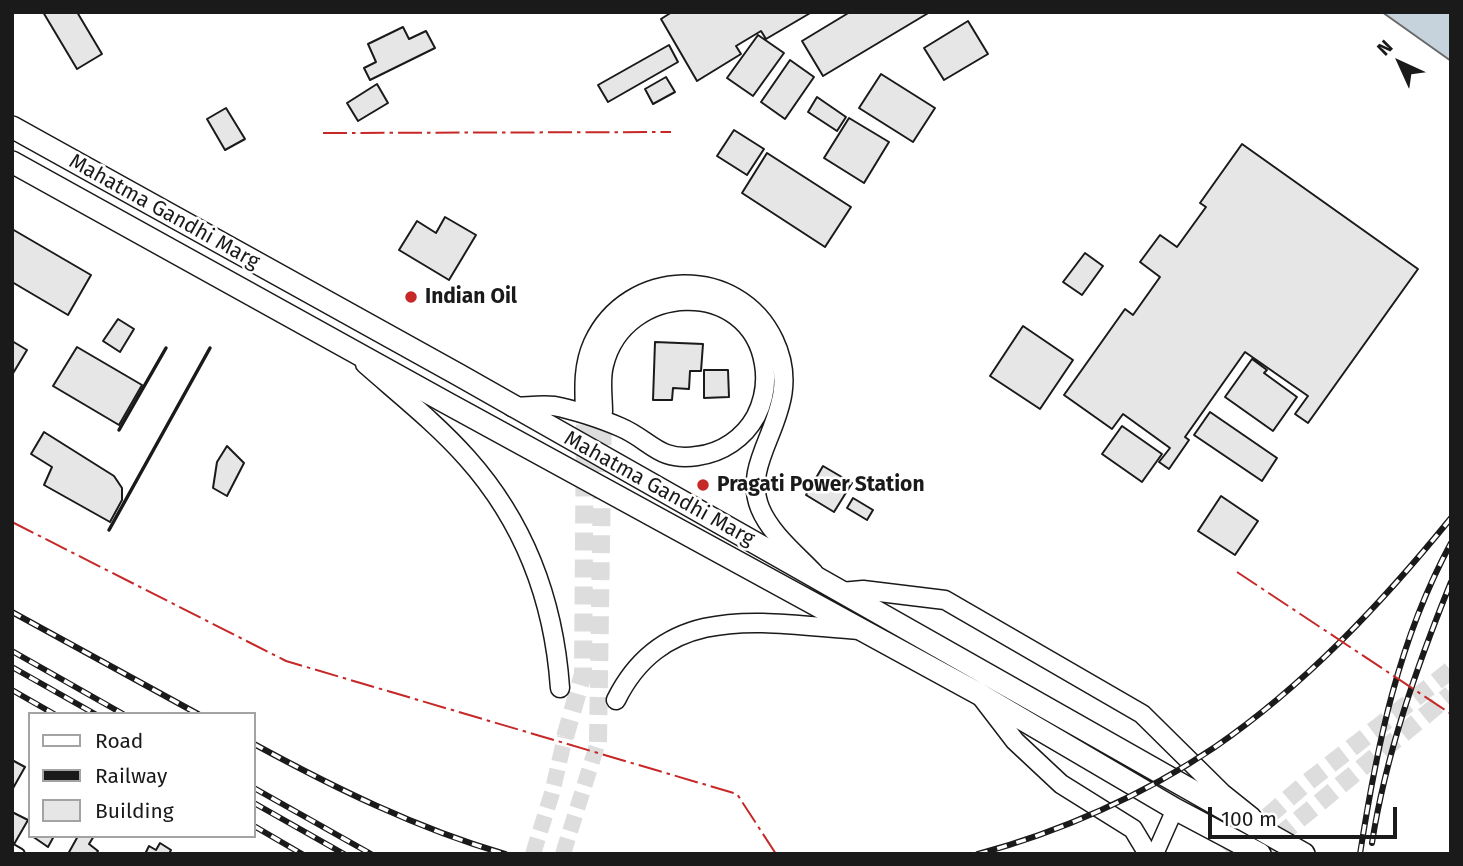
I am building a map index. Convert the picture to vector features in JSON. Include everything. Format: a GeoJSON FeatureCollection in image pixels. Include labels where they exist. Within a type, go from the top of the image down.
{"type":"FeatureCollection","features":[{"type":"Feature","properties":{"kind":"highway","name":"Mahatma Gandhi Marg"},"geometry":{"type":"LineString","coordinates":[[12,127],[459,375],[1295,849]]}},
{"type":"Feature","properties":{"kind":"highway","name":"Mahatma Gandhi Marg"},"geometry":{"type":"LineString","coordinates":[[12,162],[979,694],[1175,809],[1260,854]]}},
{"type":"Feature","properties":{"kind":"main road"},"geometry":{"type":"LineString","coordinates":[[512,407],[554,406],[621,427],[661,453],[683,457],[706,455],[736,440],[752,423],[757,413],[765,381],[760,348],[741,321],[721,308],[697,301],[672,301],[638,315],[613,342],[594,411],[584,380],[589,354],[607,320],[626,302],[651,289],[692,283],[718,289],[741,301],[761,318],[768,329],[775,341],[783,368],[781,409],[760,460],[756,478],[759,507],[769,524],[832,586],[945,600],[1142,714],[1222,793],[1295,849]]}},
{"type":"Feature","properties":{"kind":"main road"},"geometry":{"type":"LineString","coordinates":[[347,348],[451,441],[482,476],[509,514],[531,559],[548,609],[560,688]]}},
{"type":"Feature","properties":{"kind":"main road"},"geometry":{"type":"LineString","coordinates":[[615,700],[630,674],[651,653],[676,636],[696,629],[731,623],[863,630]]}},
{"type":"Feature","properties":{"kind":"main road"},"geometry":{"type":"LineString","coordinates":[[979,694],[1015,741],[1061,785],[1133,828],[1148,854]]}},
{"type":"Feature","properties":{"kind":"main road"},"geometry":{"type":"LineString","coordinates":[[1155,854],[1175,809]]}},
{"type":"Feature","properties":{"kind":"street"},"geometry":{"type":"LineString","coordinates":[[12,850],[19,854]]}},
{"type":"Feature","properties":{"kind":"shaded area"},"geometry":{"type":"Polygon","coordinates":[[[1382,12],[1451,12],[1451,61],[1382,12]]]}},
{"type":"Feature","properties":{"kind":"building"},"geometry":{"type":"Polygon","coordinates":[[[43,12],[77,12],[102,54],[77,69],[43,12]]]}},
{"type":"Feature","properties":{"kind":"building"},"geometry":{"type":"Polygon","coordinates":[[[672,12],[812,12],[766,39],[761,31],[736,46],[741,54],[697,81],[661,19],[672,12]]]}},
{"type":"Feature","properties":{"kind":"building"},"geometry":{"type":"Polygon","coordinates":[[[850,12],[930,12],[823,76],[802,41],[850,12]]]}},
{"type":"Feature","properties":{"kind":"building"},"geometry":{"type":"Polygon","coordinates":[[[968,21],[988,54],[944,80],[924,48],[968,21]]]}},
{"type":"Feature","properties":{"kind":"building"},"geometry":{"type":"Polygon","coordinates":[[[403,27],[409,39],[426,31],[435,48],[370,80],[364,68],[376,62],[368,44],[403,27]]]}},
{"type":"Feature","properties":{"kind":"building"},"geometry":{"type":"Polygon","coordinates":[[[758,35],[784,53],[753,96],[727,78],[758,35]]]}},
{"type":"Feature","properties":{"kind":"building"},"geometry":{"type":"Polygon","coordinates":[[[669,45],[678,62],[608,102],[598,85],[669,45]]]}},
{"type":"Feature","properties":{"kind":"building"},"geometry":{"type":"Polygon","coordinates":[[[790,60],[814,77],[785,119],[761,102],[790,60]]]}},
{"type":"Feature","properties":{"kind":"building"},"geometry":{"type":"Polygon","coordinates":[[[881,74],[935,108],[913,142],[859,108],[881,74]]]}},
{"type":"Feature","properties":{"kind":"building"},"geometry":{"type":"Polygon","coordinates":[[[666,77],[675,92],[653,104],[645,89],[666,77]]]}},
{"type":"Feature","properties":{"kind":"building"},"geometry":{"type":"Polygon","coordinates":[[[377,84],[388,103],[358,121],[347,103],[377,84]]]}},
{"type":"Feature","properties":{"kind":"building"},"geometry":{"type":"Polygon","coordinates":[[[817,97],[846,117],[837,131],[808,112],[817,97]]]}},
{"type":"Feature","properties":{"kind":"building"},"geometry":{"type":"Polygon","coordinates":[[[226,108],[245,139],[225,150],[207,119],[226,108]]]}},
{"type":"Feature","properties":{"kind":"building"},"geometry":{"type":"Polygon","coordinates":[[[849,118],[889,142],[864,183],[824,158],[849,118]]]}},
{"type":"Feature","properties":{"kind":"building"},"geometry":{"type":"Polygon","coordinates":[[[734,130],[764,149],[747,175],[717,156],[734,130]]]}},
{"type":"Feature","properties":{"kind":"building"},"geometry":{"type":"Polygon","coordinates":[[[1242,144],[1418,269],[1308,423],[1295,414],[1308,396],[1245,352],[1185,437],[1189,440],[1169,469],[1159,462],[1170,448],[1123,414],[1112,429],[1064,395],[1125,309],[1133,315],[1160,277],[1140,262],[1160,235],[1177,247],[1206,207],[1200,203],[1242,144]]]}},
{"type":"Feature","properties":{"kind":"building"},"geometry":{"type":"Polygon","coordinates":[[[767,153],[851,207],[825,247],[742,193],[767,153]]]}},
{"type":"Feature","properties":{"kind":"building"},"geometry":{"type":"Polygon","coordinates":[[[445,217],[476,235],[449,280],[399,250],[417,221],[436,233],[445,217]]]}},
{"type":"Feature","properties":{"kind":"building"},"geometry":{"type":"Polygon","coordinates":[[[12,229],[91,275],[68,315],[12,282],[12,229]]]}},
{"type":"Feature","properties":{"kind":"building"},"geometry":{"type":"Polygon","coordinates":[[[1085,253],[1103,266],[1082,295],[1063,282],[1085,253]]]}},
{"type":"Feature","properties":{"kind":"building"},"geometry":{"type":"Polygon","coordinates":[[[118,319],[134,329],[120,352],[103,341],[118,319]]]}},
{"type":"Feature","properties":{"kind":"building"},"geometry":{"type":"Polygon","coordinates":[[[1023,326],[1073,360],[1040,409],[990,376],[1023,326]]]}},
{"type":"Feature","properties":{"kind":"building"},"geometry":{"type":"Polygon","coordinates":[[[12,341],[27,350],[12,375],[12,341]]]}},
{"type":"Feature","properties":{"kind":"building"},"geometry":{"type":"Polygon","coordinates":[[[655,342],[703,344],[701,371],[690,371],[689,389],[673,388],[672,400],[653,400],[655,342]]]}},
{"type":"Feature","properties":{"kind":"building"},"geometry":{"type":"Polygon","coordinates":[[[77,347],[142,385],[119,425],[53,386],[77,347]]]}},
{"type":"Feature","properties":{"kind":"building"},"geometry":{"type":"Polygon","coordinates":[[[1252,359],[1267,370],[1264,373],[1297,397],[1273,431],[1225,397],[1252,359]]]}},
{"type":"Feature","properties":{"kind":"building"},"geometry":{"type":"Polygon","coordinates":[[[704,370],[728,370],[729,397],[704,398],[704,370]]]}},
{"type":"Feature","properties":{"kind":"building"},"geometry":{"type":"Polygon","coordinates":[[[1210,412],[1277,458],[1262,481],[1194,435],[1210,412]]]}},
{"type":"Feature","properties":{"kind":"building"},"geometry":{"type":"Polygon","coordinates":[[[1122,426],[1162,454],[1142,482],[1102,454],[1122,426]]]}},
{"type":"Feature","properties":{"kind":"building"},"geometry":{"type":"Polygon","coordinates":[[[44,432],[114,476],[122,488],[122,500],[110,522],[44,485],[52,467],[31,454],[44,432]]]}},
{"type":"Feature","properties":{"kind":"building"},"geometry":{"type":"Polygon","coordinates":[[[227,446],[244,463],[227,496],[213,488],[217,462],[227,446]]]}},
{"type":"Feature","properties":{"kind":"building"},"geometry":{"type":"Polygon","coordinates":[[[823,466],[852,483],[834,512],[806,495],[823,466]]]}},
{"type":"Feature","properties":{"kind":"building"},"geometry":{"type":"Polygon","coordinates":[[[1221,496],[1258,521],[1235,555],[1198,531],[1221,496]]]}},
{"type":"Feature","properties":{"kind":"building"},"geometry":{"type":"Polygon","coordinates":[[[853,498],[873,510],[867,520],[847,508],[853,498]]]}},
{"type":"Feature","properties":{"kind":"building"},"geometry":{"type":"Polygon","coordinates":[[[12,760],[25,767],[12,790],[12,760]]]}},
{"type":"Feature","properties":{"kind":"building"},"geometry":{"type":"Polygon","coordinates":[[[12,812],[28,820],[13,846],[12,846],[12,812]]]}},
{"type":"Feature","properties":{"kind":"building"},"geometry":{"type":"Polygon","coordinates":[[[35,838],[53,838],[48,847],[35,838]]]}},
{"type":"Feature","properties":{"kind":"building"},"geometry":{"type":"Polygon","coordinates":[[[77,838],[93,838],[89,844],[98,851],[96,854],[68,854],[77,838]]]}},
{"type":"Feature","properties":{"kind":"building"},"geometry":{"type":"Polygon","coordinates":[[[160,843],[171,850],[169,854],[145,854],[149,846],[156,850],[160,843]]]}},
{"type":"Feature","properties":{"kind":"tunnel"},"geometry":{"type":"LineString","coordinates":[[565,737],[583,674],[585,411]]}},
{"type":"Feature","properties":{"kind":"tunnel"},"geometry":{"type":"LineString","coordinates":[[598,742],[603,412]]}},
{"type":"Feature","properties":{"kind":"tunnel"},"geometry":{"type":"LineString","coordinates":[[1229,854],[1243,838],[1304,785],[1451,670]]}},
{"type":"Feature","properties":{"kind":"tunnel"},"geometry":{"type":"LineString","coordinates":[[1257,854],[1451,694]]}},
{"type":"Feature","properties":{"kind":"tunnel"},"geometry":{"type":"LineString","coordinates":[[533,854],[552,793],[565,737]]}},
{"type":"Feature","properties":{"kind":"tunnel"},"geometry":{"type":"LineString","coordinates":[[563,854],[598,742]]}},
{"type":"Feature","properties":{"kind":"railway"},"geometry":{"type":"LineString","coordinates":[[978,854],[1040,835],[1101,810],[1160,781],[1215,747],[1280,697],[1341,641],[1398,581],[1451,518]]}},
{"type":"Feature","properties":{"kind":"railway"},"geometry":{"type":"LineString","coordinates":[[1360,854],[1382,734],[1403,656],[1433,580],[1451,543]]}},
{"type":"Feature","properties":{"kind":"railway"},"geometry":{"type":"LineString","coordinates":[[1372,843],[1394,743],[1426,646],[1451,582]]}},
{"type":"Feature","properties":{"kind":"railway"},"geometry":{"type":"LineString","coordinates":[[12,612],[194,712]]}},
{"type":"Feature","properties":{"kind":"railway"},"geometry":{"type":"LineString","coordinates":[[12,651],[119,712]]}},
{"type":"Feature","properties":{"kind":"railway"},"geometry":{"type":"LineString","coordinates":[[12,667],[91,712]]}},
{"type":"Feature","properties":{"kind":"railway"},"geometry":{"type":"LineString","coordinates":[[12,690],[50,712]]}},
{"type":"Feature","properties":{"kind":"railway"},"geometry":{"type":"LineString","coordinates":[[256,745],[376,806],[472,844],[505,854]]}},
{"type":"Feature","properties":{"kind":"railway"},"geometry":{"type":"LineString","coordinates":[[256,789],[371,854]]}},
{"type":"Feature","properties":{"kind":"railway"},"geometry":{"type":"LineString","coordinates":[[256,804],[344,854]]}},
{"type":"Feature","properties":{"kind":"railway"},"geometry":{"type":"LineString","coordinates":[[256,827],[302,854]]}},
{"type":"Feature","properties":{"kind":"wall"},"geometry":{"type":"LineString","coordinates":[[119,430],[166,348]]}},
{"type":"Feature","properties":{"kind":"wall"},"geometry":{"type":"LineString","coordinates":[[109,530],[210,348]]}},
{"type":"Feature","properties":{"kind":"power"},"geometry":{"type":"LineString","coordinates":[[323,133],[671,132]]}},
{"type":"Feature","properties":{"kind":"power"},"geometry":{"type":"LineString","coordinates":[[12,522],[286,661],[737,794],[776,854]]}},
{"type":"Feature","properties":{"kind":"power"},"geometry":{"type":"LineString","coordinates":[[1237,572],[1451,714]]}},
{"type":"Feature","properties":{"kind":"place","name":"Indian Oil"},"geometry":{"type":"Point","coordinates":[411,297]}},
{"type":"Feature","properties":{"kind":"place","name":"Pragati Power Station"},"geometry":{"type":"Point","coordinates":[703,485]}}]}
